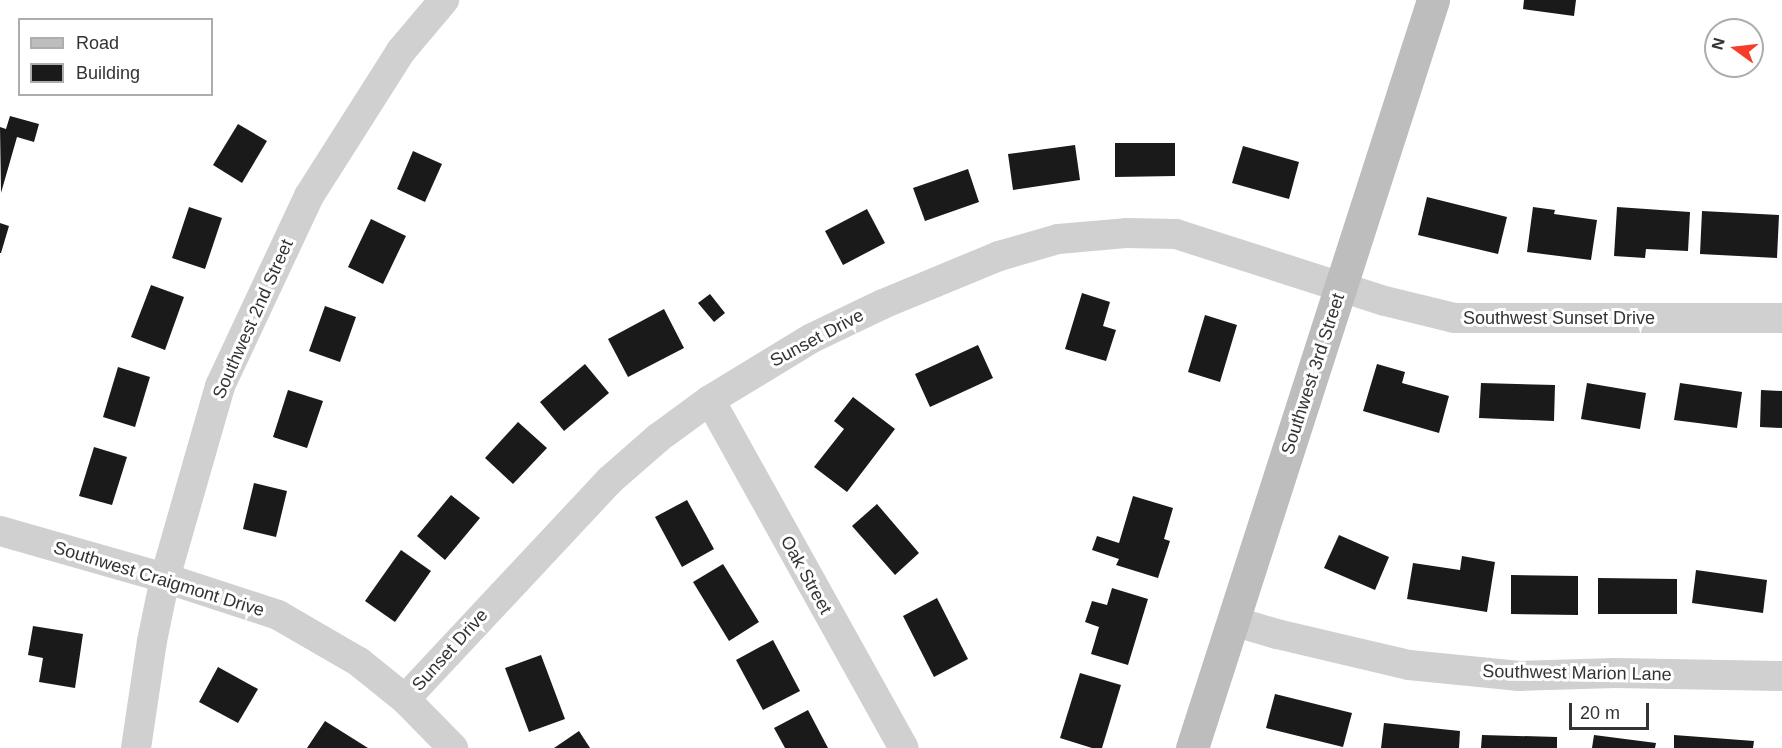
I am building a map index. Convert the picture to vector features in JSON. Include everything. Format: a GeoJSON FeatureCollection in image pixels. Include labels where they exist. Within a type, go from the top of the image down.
{"type":"FeatureCollection","features":[{"type":"Feature","properties":{"kind":"main road","name":"Southwest 3rd Street"},"geometry":{"type":"LineString","coordinates":[[1192,748],[1433,0]]}},
{"type":"Feature","properties":{"kind":"street","name":"Southwest 2nd Street"},"geometry":{"type":"LineString","coordinates":[[136,748],[148,663],[165,578],[220,386],[309,196],[401,51],[444,0]]}},
{"type":"Feature","properties":{"kind":"street","name":"Sunset Drive"},"geometry":{"type":"LineString","coordinates":[[405,699],[610,480],[658,438],[710,400],[812,338],[883,304],[999,256],[1058,239],[1126,232],[1176,234],[1341,287]]}},
{"type":"Feature","properties":{"kind":"street","name":"Southwest Sunset Drive"},"geometry":{"type":"LineString","coordinates":[[1341,287],[1454,318],[1782,318]]}},
{"type":"Feature","properties":{"kind":"street","name":"Oak Street"},"geometry":{"type":"LineString","coordinates":[[710,400],[904,748]]}},
{"type":"Feature","properties":{"kind":"street","name":"Southwest Craigmont Drive"},"geometry":{"type":"LineString","coordinates":[[0,531],[165,578],[278,615],[359,662],[405,699],[453,748]]}},
{"type":"Feature","properties":{"kind":"street","name":"Southwest Marion Lane"},"geometry":{"type":"LineString","coordinates":[[1233,621],[1277,634],[1409,665],[1519,676],[1615,673],[1782,676]]}},
{"type":"Feature","properties":{"kind":"building"},"geometry":{"type":"Polygon","coordinates":[[[1524,0],[1576,0],[1574,16],[1523,9],[1524,0]]]}},
{"type":"Feature","properties":{"kind":"building"},"geometry":{"type":"Polygon","coordinates":[[[10,116],[39,124],[34,142],[17,137],[1,193],[0,127],[6,129],[10,116]]]}},
{"type":"Feature","properties":{"kind":"building"},"geometry":{"type":"Polygon","coordinates":[[[238,124],[267,141],[242,183],[213,165],[238,124]]]}},
{"type":"Feature","properties":{"kind":"building"},"geometry":{"type":"Polygon","coordinates":[[[1115,143],[1175,143],[1175,176],[1115,177],[1115,143]]]}},
{"type":"Feature","properties":{"kind":"building"},"geometry":{"type":"Polygon","coordinates":[[[1075,145],[1080,180],[1013,190],[1008,154],[1075,145]]]}},
{"type":"Feature","properties":{"kind":"building"},"geometry":{"type":"Polygon","coordinates":[[[1243,146],[1299,162],[1289,199],[1232,183],[1243,146]]]}},
{"type":"Feature","properties":{"kind":"building"},"geometry":{"type":"Polygon","coordinates":[[[413,151],[442,164],[425,202],[397,189],[413,151]]]}},
{"type":"Feature","properties":{"kind":"building"},"geometry":{"type":"Polygon","coordinates":[[[968,169],[979,202],[925,221],[913,188],[968,169]]]}},
{"type":"Feature","properties":{"kind":"building"},"geometry":{"type":"Polygon","coordinates":[[[1427,197],[1507,217],[1498,254],[1418,235],[1427,197]]]}},
{"type":"Feature","properties":{"kind":"building"},"geometry":{"type":"Polygon","coordinates":[[[189,207],[222,218],[205,269],[172,258],[189,207]]]}},
{"type":"Feature","properties":{"kind":"building"},"geometry":{"type":"Polygon","coordinates":[[[1533,207],[1555,210],[1554,214],[1597,220],[1591,260],[1527,252],[1533,207]]]}},
{"type":"Feature","properties":{"kind":"building"},"geometry":{"type":"Polygon","coordinates":[[[1617,207],[1690,212],[1688,251],[1646,249],[1645,258],[1614,256],[1617,207]]]}},
{"type":"Feature","properties":{"kind":"building"},"geometry":{"type":"Polygon","coordinates":[[[867,209],[885,243],[843,265],[825,231],[867,209]]]}},
{"type":"Feature","properties":{"kind":"building"},"geometry":{"type":"Polygon","coordinates":[[[1702,211],[1779,215],[1777,258],[1700,254],[1702,211]]]}},
{"type":"Feature","properties":{"kind":"building"},"geometry":{"type":"Polygon","coordinates":[[[371,219],[406,236],[383,284],[348,267],[371,219]]]}},
{"type":"Feature","properties":{"kind":"building"},"geometry":{"type":"Polygon","coordinates":[[[0,223],[9,226],[1,253],[0,253],[0,223]]]}},
{"type":"Feature","properties":{"kind":"building"},"geometry":{"type":"Polygon","coordinates":[[[151,285],[184,297],[165,350],[131,337],[151,285]]]}},
{"type":"Feature","properties":{"kind":"building"},"geometry":{"type":"Polygon","coordinates":[[[1082,293],[1110,302],[1103,326],[1116,330],[1106,361],[1065,349],[1082,293]]]}},
{"type":"Feature","properties":{"kind":"building"},"geometry":{"type":"Polygon","coordinates":[[[710,294],[725,313],[714,322],[698,303],[710,294]]]}},
{"type":"Feature","properties":{"kind":"building"},"geometry":{"type":"Polygon","coordinates":[[[325,306],[356,317],[340,362],[309,351],[325,306]]]}},
{"type":"Feature","properties":{"kind":"building"},"geometry":{"type":"Polygon","coordinates":[[[664,309],[684,348],[628,377],[608,339],[664,309]]]}},
{"type":"Feature","properties":{"kind":"building"},"geometry":{"type":"Polygon","coordinates":[[[1205,315],[1237,325],[1220,382],[1188,372],[1205,315]]]}},
{"type":"Feature","properties":{"kind":"building"},"geometry":{"type":"Polygon","coordinates":[[[978,345],[993,378],[930,407],[915,374],[978,345]]]}},
{"type":"Feature","properties":{"kind":"building"},"geometry":{"type":"Polygon","coordinates":[[[585,364],[609,393],[564,431],[540,402],[585,364]]]}},
{"type":"Feature","properties":{"kind":"building"},"geometry":{"type":"Polygon","coordinates":[[[1377,364],[1405,372],[1402,383],[1449,396],[1439,433],[1363,411],[1377,364]]]}},
{"type":"Feature","properties":{"kind":"building"},"geometry":{"type":"Polygon","coordinates":[[[118,367],[150,377],[135,427],[103,417],[118,367]]]}},
{"type":"Feature","properties":{"kind":"building"},"geometry":{"type":"Polygon","coordinates":[[[1481,383],[1555,385],[1554,421],[1479,418],[1481,383]]]}},
{"type":"Feature","properties":{"kind":"building"},"geometry":{"type":"Polygon","coordinates":[[[1587,383],[1646,393],[1640,429],[1581,419],[1587,383]]]}},
{"type":"Feature","properties":{"kind":"building"},"geometry":{"type":"Polygon","coordinates":[[[1680,383],[1742,392],[1737,428],[1674,420],[1680,383]]]}},
{"type":"Feature","properties":{"kind":"building"},"geometry":{"type":"Polygon","coordinates":[[[288,390],[323,401],[307,448],[273,437],[288,390]]]}},
{"type":"Feature","properties":{"kind":"building"},"geometry":{"type":"Polygon","coordinates":[[[1761,390],[1782,391],[1782,428],[1760,427],[1761,390]]]}},
{"type":"Feature","properties":{"kind":"building"},"geometry":{"type":"Polygon","coordinates":[[[853,397],[895,429],[847,492],[814,467],[844,429],[834,421],[853,397]]]}},
{"type":"Feature","properties":{"kind":"building"},"geometry":{"type":"Polygon","coordinates":[[[518,422],[547,448],[513,484],[485,458],[518,422]]]}},
{"type":"Feature","properties":{"kind":"building"},"geometry":{"type":"Polygon","coordinates":[[[94,447],[127,457],[112,505],[79,496],[94,447]]]}},
{"type":"Feature","properties":{"kind":"building"},"geometry":{"type":"Polygon","coordinates":[[[254,483],[287,491],[276,537],[243,529],[254,483]]]}},
{"type":"Feature","properties":{"kind":"building"},"geometry":{"type":"Polygon","coordinates":[[[451,495],[480,518],[445,560],[417,536],[451,495]]]}},
{"type":"Feature","properties":{"kind":"building"},"geometry":{"type":"Polygon","coordinates":[[[1133,496],[1173,508],[1164,539],[1170,541],[1158,578],[1116,565],[1119,559],[1092,550],[1097,536],[1119,543],[1133,496]]]}},
{"type":"Feature","properties":{"kind":"building"},"geometry":{"type":"Polygon","coordinates":[[[687,500],[714,549],[682,567],[655,517],[687,500]]]}},
{"type":"Feature","properties":{"kind":"building"},"geometry":{"type":"Polygon","coordinates":[[[877,504],[919,553],[895,575],[852,526],[877,504]]]}},
{"type":"Feature","properties":{"kind":"building"},"geometry":{"type":"Polygon","coordinates":[[[1339,535],[1389,557],[1375,590],[1324,568],[1339,535]]]}},
{"type":"Feature","properties":{"kind":"building"},"geometry":{"type":"Polygon","coordinates":[[[401,550],[431,571],[395,622],[365,601],[401,550]]]}},
{"type":"Feature","properties":{"kind":"building"},"geometry":{"type":"Polygon","coordinates":[[[1462,556],[1495,562],[1487,612],[1407,599],[1413,563],[1460,570],[1462,556]]]}},
{"type":"Feature","properties":{"kind":"building"},"geometry":{"type":"Polygon","coordinates":[[[723,564],[759,622],[729,641],[693,582],[723,564]]]}},
{"type":"Feature","properties":{"kind":"building"},"geometry":{"type":"Polygon","coordinates":[[[1696,570],[1767,580],[1763,613],[1692,603],[1696,570]]]}},
{"type":"Feature","properties":{"kind":"building"},"geometry":{"type":"Polygon","coordinates":[[[1511,575],[1578,576],[1578,615],[1511,614],[1511,575]]]}},
{"type":"Feature","properties":{"kind":"building"},"geometry":{"type":"Polygon","coordinates":[[[1598,578],[1677,579],[1677,614],[1598,614],[1598,578]]]}},
{"type":"Feature","properties":{"kind":"building"},"geometry":{"type":"Polygon","coordinates":[[[1112,588],[1148,599],[1128,665],[1091,654],[1099,627],[1085,622],[1092,601],[1107,605],[1112,588]]]}},
{"type":"Feature","properties":{"kind":"building"},"geometry":{"type":"Polygon","coordinates":[[[937,598],[968,659],[934,677],[903,616],[937,598]]]}},
{"type":"Feature","properties":{"kind":"building"},"geometry":{"type":"Polygon","coordinates":[[[33,626],[83,634],[75,688],[39,682],[43,658],[28,655],[33,626]]]}},
{"type":"Feature","properties":{"kind":"building"},"geometry":{"type":"Polygon","coordinates":[[[773,640],[800,691],[763,710],[736,660],[773,640]]]}},
{"type":"Feature","properties":{"kind":"building"},"geometry":{"type":"Polygon","coordinates":[[[541,655],[565,719],[529,732],[505,668],[541,655]]]}},
{"type":"Feature","properties":{"kind":"building"},"geometry":{"type":"Polygon","coordinates":[[[218,667],[258,689],[238,723],[199,702],[218,667]]]}},
{"type":"Feature","properties":{"kind":"building"},"geometry":{"type":"Polygon","coordinates":[[[1080,673],[1121,685],[1102,748],[1092,748],[1060,738],[1080,673]]]}},
{"type":"Feature","properties":{"kind":"building"},"geometry":{"type":"Polygon","coordinates":[[[1275,694],[1352,713],[1343,747],[1266,728],[1275,694]]]}},
{"type":"Feature","properties":{"kind":"building"},"geometry":{"type":"Polygon","coordinates":[[[808,710],[828,748],[785,748],[774,728],[808,710]]]}},
{"type":"Feature","properties":{"kind":"building"},"geometry":{"type":"Polygon","coordinates":[[[325,721],[368,748],[307,748],[325,721]]]}},
{"type":"Feature","properties":{"kind":"building"},"geometry":{"type":"Polygon","coordinates":[[[1384,723],[1460,731],[1459,748],[1381,748],[1384,723]]]}},
{"type":"Feature","properties":{"kind":"building"},"geometry":{"type":"Polygon","coordinates":[[[579,731],[590,748],[554,748],[579,731]]]}},
{"type":"Feature","properties":{"kind":"building"},"geometry":{"type":"Polygon","coordinates":[[[1482,735],[1557,737],[1557,748],[1481,748],[1482,735]]]}},
{"type":"Feature","properties":{"kind":"building"},"geometry":{"type":"Polygon","coordinates":[[[1594,735],[1656,743],[1655,748],[1592,748],[1594,735]]]}},
{"type":"Feature","properties":{"kind":"building"},"geometry":{"type":"Polygon","coordinates":[[[1674,735],[1754,741],[1753,748],[1674,748],[1674,735]]]}}]}
